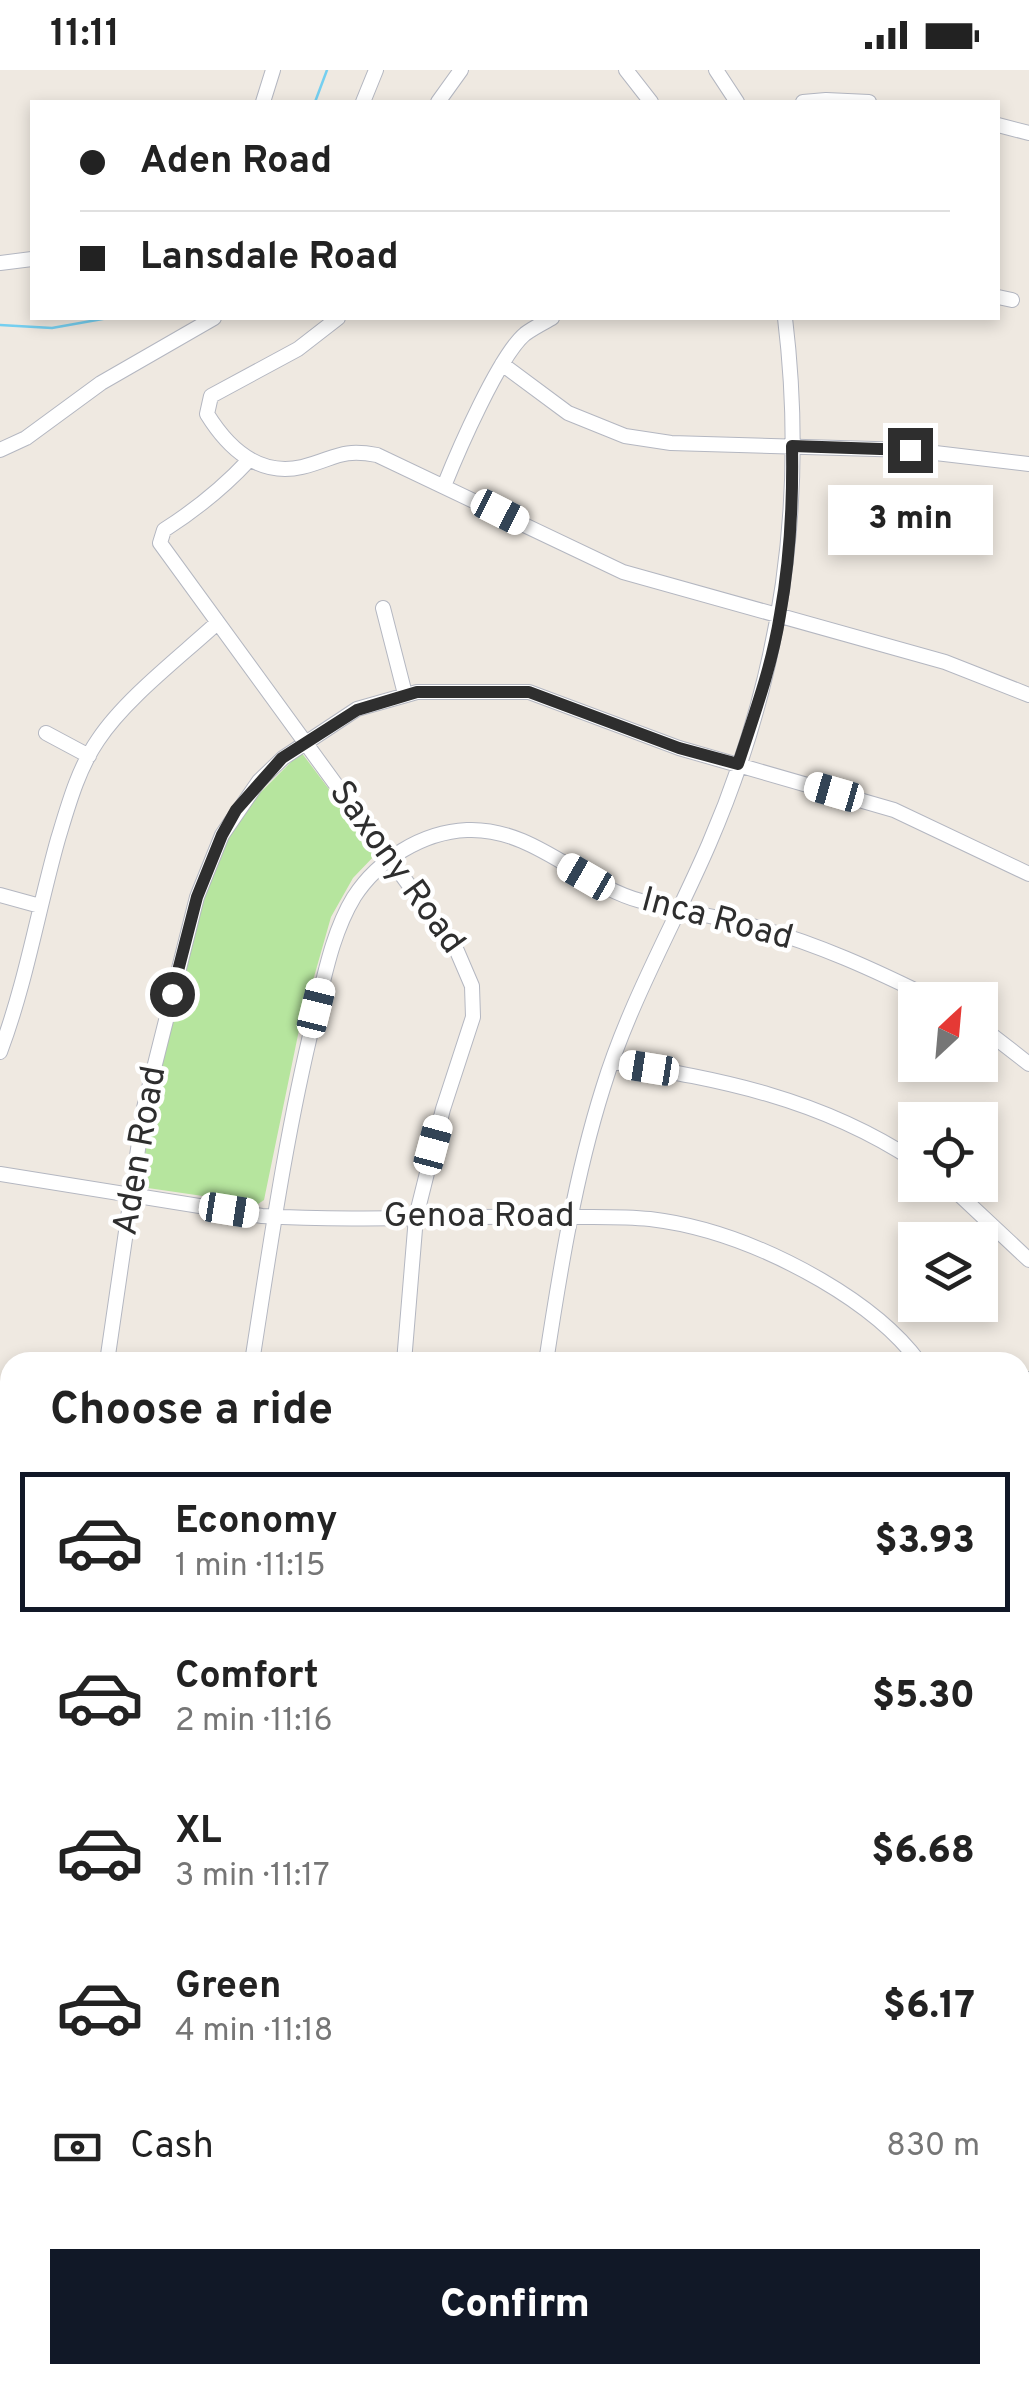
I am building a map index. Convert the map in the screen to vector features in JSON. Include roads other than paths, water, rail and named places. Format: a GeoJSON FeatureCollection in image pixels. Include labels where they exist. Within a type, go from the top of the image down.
{"type":"FeatureCollection","features":[{"type":"Feature","properties":{"kind":"street"},"geometry":{"type":"LineString","coordinates":[[264,100],[273,70]]}},
{"type":"Feature","properties":{"kind":"street"},"geometry":{"type":"LineString","coordinates":[[364,100],[376,70]]}},
{"type":"Feature","properties":{"kind":"street"},"geometry":{"type":"LineString","coordinates":[[439,100],[461,70]]}},
{"type":"Feature","properties":{"kind":"street"},"geometry":{"type":"LineString","coordinates":[[626,70],[649,100]]}},
{"type":"Feature","properties":{"kind":"street"},"geometry":{"type":"LineString","coordinates":[[716,70],[736,100]]}},
{"type":"Feature","properties":{"kind":"street"},"geometry":{"type":"LineString","coordinates":[[1000,126],[1029,133]]}},
{"type":"Feature","properties":{"kind":"street"},"geometry":{"type":"LineString","coordinates":[[0,263],[30,259]]}},
{"type":"Feature","properties":{"kind":"street"},"geometry":{"type":"LineString","coordinates":[[0,450],[35,432],[101,384],[211,320]]}},
{"type":"Feature","properties":{"kind":"street"},"geometry":{"type":"LineString","coordinates":[[335,320],[298,349],[211,396],[207,414],[248,460],[286,468],[356,451],[377,455],[622,572],[945,662],[1029,695]]}},
{"type":"Feature","properties":{"kind":"street"},"geometry":{"type":"LineString","coordinates":[[444,486],[502,364],[524,335],[549,320]]}},
{"type":"Feature","properties":{"kind":"street"},"geometry":{"type":"LineString","coordinates":[[548,1352],[570,1217],[603,1086],[708,845],[769,668],[788,550],[792,446],[785,320]]}},
{"type":"Feature","properties":{"kind":"street"},"geometry":{"type":"LineString","coordinates":[[502,364],[568,413],[625,436],[671,443],[910,450],[1029,464]]}},
{"type":"Feature","properties":{"kind":"street","name":"Saxony Road"},"geometry":{"type":"LineString","coordinates":[[248,460],[220,492],[164,530],[161,538],[165,552],[466,966],[474,1006],[416,1217],[405,1352]]}},
{"type":"Feature","properties":{"kind":"street"},"geometry":{"type":"LineString","coordinates":[[382,608],[406,694]]}},
{"type":"Feature","properties":{"kind":"street"},"geometry":{"type":"LineString","coordinates":[[0,1052],[16,1008],[66,810],[89,756],[115,718],[217,623]]}},
{"type":"Feature","properties":{"kind":"street","name":"Aden Road"},"geometry":{"type":"LineString","coordinates":[[109,1352],[144,1108],[197,897],[236,810],[282,758],[357,710],[406,694],[446,690],[529,692],[679,748],[894,810],[1029,874]]}},
{"type":"Feature","properties":{"kind":"street"},"geometry":{"type":"LineString","coordinates":[[46,733],[89,756]]}},
{"type":"Feature","properties":{"kind":"street","name":"Inca Road"},"geometry":{"type":"LineString","coordinates":[[390,858],[445,833],[484,831],[530,844],[606,888],[640,901],[755,926],[805,942],[898,983]]}},
{"type":"Feature","properties":{"kind":"street"},"geometry":{"type":"LineString","coordinates":[[254,1352],[303,1062],[343,916],[368,878],[390,858]]}},
{"type":"Feature","properties":{"kind":"street"},"geometry":{"type":"LineString","coordinates":[[0,895],[40,906]]}},
{"type":"Feature","properties":{"kind":"street"},"geometry":{"type":"LineString","coordinates":[[998,1040],[1029,1064]]}},
{"type":"Feature","properties":{"kind":"street"},"geometry":{"type":"LineString","coordinates":[[612,1062],[721,1080],[806,1104],[898,1150]]}},
{"type":"Feature","properties":{"kind":"street","name":"Genoa Road"},"geometry":{"type":"LineString","coordinates":[[0,1174],[274,1216],[664,1221],[769,1252],[851,1298],[908,1352]]}},
{"type":"Feature","properties":{"kind":"street"},"geometry":{"type":"LineString","coordinates":[[967,1202],[1029,1260]]}},
{"type":"Feature","properties":{"kind":"waterway"},"geometry":{"type":"LineString","coordinates":[[316,100],[327,70]]}},
{"type":"Feature","properties":{"kind":"waterway"},"geometry":{"type":"LineString","coordinates":[[0,325],[52,328],[97,320]]}}]}
